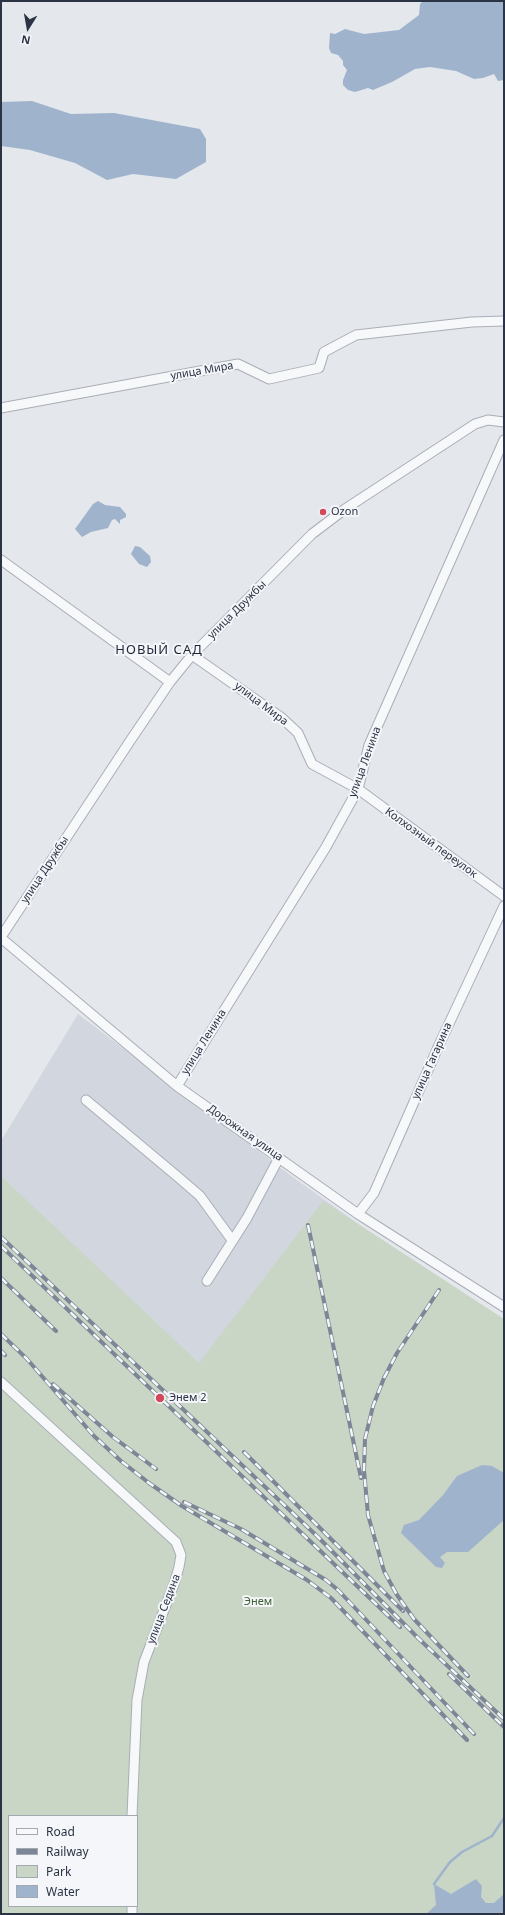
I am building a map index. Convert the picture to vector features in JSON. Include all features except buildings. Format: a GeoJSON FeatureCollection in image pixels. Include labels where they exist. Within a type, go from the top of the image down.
{"type":"FeatureCollection","features":[{"type":"Feature","properties":{"kind":"street","name":"улица Мира"},"geometry":{"type":"LineString","coordinates":[[1,408],[238,364],[269,379],[319,368],[324,352],[356,335],[472,322],[504,320]]}},
{"type":"Feature","properties":{"kind":"street","name":"улица Дружбы"},"geometry":{"type":"LineString","coordinates":[[1,938],[170,682],[192,655],[312,534],[345,509],[475,424],[488,420],[504,422]]}},
{"type":"Feature","properties":{"kind":"street","name":"улица Ленина"},"geometry":{"type":"LineString","coordinates":[[177,1086],[326,848],[358,789],[370,745],[504,440]]}},
{"type":"Feature","properties":{"kind":"street"},"geometry":{"type":"LineString","coordinates":[[1,560],[170,682]]}},
{"type":"Feature","properties":{"kind":"street","name":"улица Мира"},"geometry":{"type":"LineString","coordinates":[[192,655],[282,718],[298,733],[312,764],[358,789]]}},
{"type":"Feature","properties":{"kind":"street","name":"Колхозный переулок"},"geometry":{"type":"LineString","coordinates":[[358,789],[504,896]]}},
{"type":"Feature","properties":{"kind":"street","name":"улица Гагарина"},"geometry":{"type":"LineString","coordinates":[[358,1214],[374,1193],[438,1045],[504,906]]}},
{"type":"Feature","properties":{"kind":"street","name":"Дорожная улица"},"geometry":{"type":"LineString","coordinates":[[1,938],[177,1086],[358,1214],[504,1307]]}},
{"type":"Feature","properties":{"kind":"street"},"geometry":{"type":"LineString","coordinates":[[86,1100],[200,1196],[214,1218],[232,1240]]}},
{"type":"Feature","properties":{"kind":"street"},"geometry":{"type":"LineString","coordinates":[[207,1281],[247,1218],[279,1158]]}},
{"type":"Feature","properties":{"kind":"street","name":"улица Седина"},"geometry":{"type":"LineString","coordinates":[[1,1382],[176,1542],[181,1555],[180,1567],[144,1662],[137,1700],[132,1815]]}},
{"type":"Feature","properties":{"kind":"shaded area"},"geometry":{"type":"Polygon","coordinates":[[[78,1014],[294,1178],[504,1328],[504,1770],[1,1379],[1,1141],[78,1014]]]}},
{"type":"Feature","properties":{"kind":"green space","name":"Энем"},"geometry":{"type":"Polygon","coordinates":[[[1,1176],[199,1363],[323,1201],[504,1319],[504,1914],[1,1914],[1,1176]]]}},
{"type":"Feature","properties":{"kind":"water"},"geometry":{"type":"Polygon","coordinates":[[[423,1],[504,1],[504,80],[498,81],[494,74],[483,78],[474,79],[456,71],[430,67],[415,69],[392,82],[373,90],[368,88],[355,92],[348,90],[343,85],[343,80],[347,70],[343,65],[343,61],[338,55],[331,53],[329,48],[330,33],[335,34],[345,29],[364,34],[399,30],[419,15],[420,4],[423,1]]]}},
{"type":"Feature","properties":{"kind":"water"},"geometry":{"type":"Polygon","coordinates":[[[32,101],[71,114],[114,113],[200,129],[206,139],[206,162],[176,179],[133,174],[107,180],[75,163],[30,150],[1,146],[1,102],[32,101]]]}},
{"type":"Feature","properties":{"kind":"water"},"geometry":{"type":"Polygon","coordinates":[[[98,501],[105,505],[120,507],[126,514],[126,517],[120,520],[120,524],[115,519],[112,520],[108,528],[91,532],[82,537],[75,529],[93,504],[98,501]]]}},
{"type":"Feature","properties":{"kind":"water"},"geometry":{"type":"Polygon","coordinates":[[[135,546],[140,547],[150,556],[151,562],[147,567],[139,564],[131,554],[135,546]]]}},
{"type":"Feature","properties":{"kind":"water"},"geometry":{"type":"Polygon","coordinates":[[[482,1465],[492,1466],[504,1473],[504,1520],[468,1552],[447,1552],[440,1557],[445,1563],[442,1568],[436,1567],[401,1533],[404,1525],[419,1520],[443,1495],[457,1476],[482,1465]]]}},
{"type":"Feature","properties":{"kind":"water"},"geometry":{"type":"Polygon","coordinates":[[[476,1879],[482,1886],[481,1897],[486,1903],[494,1903],[504,1894],[504,1914],[426,1914],[436,1905],[434,1884],[451,1894],[476,1879]]]}},
{"type":"Feature","properties":{"kind":"waterway"},"geometry":{"type":"LineString","coordinates":[[434,1884],[450,1862],[462,1852],[492,1836],[504,1818]]}},
{"type":"Feature","properties":{"kind":"railway"},"geometry":{"type":"LineString","coordinates":[[308,1225],[361,1478]]}},
{"type":"Feature","properties":{"kind":"railway"},"geometry":{"type":"LineString","coordinates":[[1,1237],[318,1537],[419,1639],[504,1719]]}},
{"type":"Feature","properties":{"kind":"railway"},"geometry":{"type":"LineString","coordinates":[[1,1246],[400,1627]]}},
{"type":"Feature","properties":{"kind":"railway"},"geometry":{"type":"LineString","coordinates":[[1,1278],[56,1331]]}},
{"type":"Feature","properties":{"kind":"railway"},"geometry":{"type":"LineString","coordinates":[[439,1290],[397,1353],[384,1378],[373,1406],[365,1439],[364,1470],[368,1515],[384,1571],[397,1595],[414,1619],[468,1676]]}},
{"type":"Feature","properties":{"kind":"railway"},"geometry":{"type":"LineString","coordinates":[[1,1334],[27,1359],[94,1436],[121,1461],[182,1506],[307,1580],[331,1598],[467,1740]]}},
{"type":"Feature","properties":{"kind":"railway"},"geometry":{"type":"LineString","coordinates":[[1,1351],[5,1355]]}},
{"type":"Feature","properties":{"kind":"railway"},"geometry":{"type":"LineString","coordinates":[[53,1384],[113,1437],[156,1469]]}},
{"type":"Feature","properties":{"kind":"railway"},"geometry":{"type":"LineString","coordinates":[[244,1452],[403,1611]]}},
{"type":"Feature","properties":{"kind":"railway"},"geometry":{"type":"LineString","coordinates":[[184,1502],[241,1529],[326,1580],[338,1590],[474,1734]]}},
{"type":"Feature","properties":{"kind":"railway"},"geometry":{"type":"LineString","coordinates":[[449,1674],[504,1727]]}},
{"type":"Feature","properties":{"kind":"place","name":"Ozon"},"geometry":{"type":"Point","coordinates":[323,512]}},
{"type":"Feature","properties":{"kind":"place","name":"Энем 2"},"geometry":{"type":"Point","coordinates":[160,1398]}},
{"type":"Feature","properties":{"kind":"district","name":"НОВЫЙ САД"},"geometry":{"type":"Point","coordinates":[159,650]}}]}
